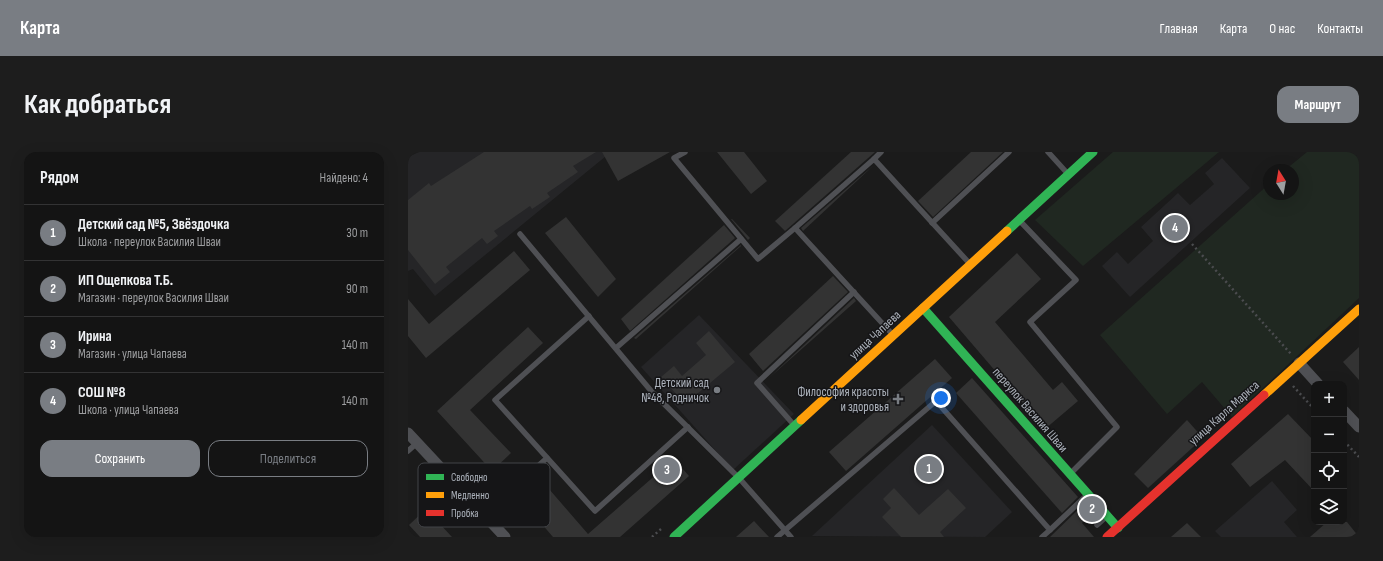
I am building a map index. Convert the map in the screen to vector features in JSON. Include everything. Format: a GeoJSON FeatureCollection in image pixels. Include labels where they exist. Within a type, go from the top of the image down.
{"type":"FeatureCollection","features":[{"type":"Feature","properties":{"kind":"street","name":"улица Чапаева"},"geometry":{"type":"LineString","coordinates":[[674,537],[1093,152]]}},
{"type":"Feature","properties":{"kind":"street","name":"переулок Василия Шваи"},"geometry":{"type":"LineString","coordinates":[[923,308],[1118,528]]}},
{"type":"Feature","properties":{"kind":"street","name":"улица Карла Маркса"},"geometry":{"type":"LineString","coordinates":[[1107,537],[1359,309]]}},
{"type":"Feature","properties":{"kind":"street"},"geometry":{"type":"LineString","coordinates":[[1299,363],[1315,381]]}},
{"type":"Feature","properties":{"kind":"street"},"geometry":{"type":"LineString","coordinates":[[1347,414],[1359,427]]}},
{"type":"Feature","properties":{"kind":"street"},"geometry":{"type":"LineString","coordinates":[[408,433],[436,463]]}},
{"type":"Feature","properties":{"kind":"street"},"geometry":{"type":"LineString","coordinates":[[496,527],[505,537]]}},
{"type":"Feature","properties":{"kind":"lane"},"geometry":{"type":"LineString","coordinates":[[672,152],[674,158],[758,259],[874,160],[881,152]]}},
{"type":"Feature","properties":{"kind":"lane"},"geometry":{"type":"LineString","coordinates":[[674,158],[685,152]]}},
{"type":"Feature","properties":{"kind":"lane"},"geometry":{"type":"LineString","coordinates":[[932,223],[1009,152]]}},
{"type":"Feature","properties":{"kind":"lane"},"geometry":{"type":"LineString","coordinates":[[1048,152],[1068,175]]}},
{"type":"Feature","properties":{"kind":"lane"},"geometry":{"type":"LineString","coordinates":[[874,160],[971,265]]}},
{"type":"Feature","properties":{"kind":"lane"},"geometry":{"type":"LineString","coordinates":[[1019,220],[1076,280],[1030,322],[1117,427],[1070,475]]}},
{"type":"Feature","properties":{"kind":"lane"},"geometry":{"type":"LineString","coordinates":[[795,228],[893,336]]}},
{"type":"Feature","properties":{"kind":"lane"},"geometry":{"type":"LineString","coordinates":[[520,234],[652,392],[739,478],[791,537]]}},
{"type":"Feature","properties":{"kind":"lane"},"geometry":{"type":"LineString","coordinates":[[616,348],[741,239]]}},
{"type":"Feature","properties":{"kind":"lane"},"geometry":{"type":"LineString","coordinates":[[795,426],[756,383],[854,292]]}},
{"type":"Feature","properties":{"kind":"lane"},"geometry":{"type":"LineString","coordinates":[[589,316],[494,400],[595,511],[688,427]]}},
{"type":"Feature","properties":{"kind":"lane"},"geometry":{"type":"LineString","coordinates":[[777,537],[936,401],[1050,530]]}},
{"type":"Feature","properties":{"kind":"lane"},"geometry":{"type":"LineString","coordinates":[[408,451],[417,443]]}},
{"type":"Feature","properties":{"kind":"lane"},"geometry":{"type":"LineString","coordinates":[[541,463],[547,458]]}},
{"type":"Feature","properties":{"kind":"lane"},"geometry":{"type":"LineString","coordinates":[[1042,537],[1087,494]]}},
{"type":"Feature","properties":{"kind":"lane"},"geometry":{"type":"LineString","coordinates":[[1097,525],[1107,516]]}},
{"type":"Feature","properties":{"kind":"path"},"geometry":{"type":"LineString","coordinates":[[1192,244],[1299,363]]}},
{"type":"Feature","properties":{"kind":"path"},"geometry":{"type":"LineString","coordinates":[[1293,386],[1311,406]]}},
{"type":"Feature","properties":{"kind":"path"},"geometry":{"type":"LineString","coordinates":[[1347,444],[1359,457]]}},
{"type":"Feature","properties":{"kind":"shaded area"},"geometry":{"type":"Polygon","coordinates":[[[419,152],[611,152],[435,296],[413,269],[408,271],[408,157],[419,152]]]}},
{"type":"Feature","properties":{"kind":"shaded area"},"geometry":{"type":"Polygon","coordinates":[[[1113,152],[1219,152],[1083,266],[1035,220],[1113,152]]]}},
{"type":"Feature","properties":{"kind":"shaded area"},"geometry":{"type":"Polygon","coordinates":[[[1307,152],[1359,152],[1359,298],[1232,417],[1202,382],[1167,414],[1100,335],[1263,189],[1263,200],[1299,200],[1299,164],[1292,164],[1307,152]]]}},
{"type":"Feature","properties":{"kind":"shaded area"},"geometry":{"type":"Polygon","coordinates":[[[1222,158],[1250,188],[1130,297],[1102,266],[1117,252],[1128,264],[1153,241],[1141,227],[1178,193],[1190,205],[1214,184],[1205,173],[1222,158]]]}},
{"type":"Feature","properties":{"kind":"shaded area","name":"Детский сад №48, Родничок"},"geometry":{"type":"Polygon","coordinates":[[[699,315],[794,414],[733,470],[641,367],[699,315]]]}},
{"type":"Feature","properties":{"kind":"shaded area"},"geometry":{"type":"Polygon","coordinates":[[[932,425],[1012,512],[985,537],[812,536],[932,425]]]}},
{"type":"Feature","properties":{"kind":"shaded area"},"geometry":{"type":"Polygon","coordinates":[[[1272,481],[1297,510],[1284,522],[1297,537],[1221,537],[1215,531],[1272,481]]]}},
{"type":"Feature","properties":{"kind":"building"},"geometry":{"type":"Polygon","coordinates":[[[484,152],[596,152],[573,166],[578,172],[547,193],[550,197],[532,209],[530,206],[494,231],[498,236],[487,244],[482,238],[446,267],[450,272],[435,284],[408,250],[408,200],[429,183],[431,186],[484,152]]]}},
{"type":"Feature","properties":{"kind":"building"},"geometry":{"type":"Polygon","coordinates":[[[602,152],[670,152],[618,181],[602,152]]]}},
{"type":"Feature","properties":{"kind":"building"},"geometry":{"type":"Polygon","coordinates":[[[717,152],[744,152],[767,181],[751,194],[717,152]]]}},
{"type":"Feature","properties":{"kind":"building"},"geometry":{"type":"Polygon","coordinates":[[[851,152],[875,152],[785,231],[775,221],[851,152]]]}},
{"type":"Feature","properties":{"kind":"building"},"geometry":{"type":"Polygon","coordinates":[[[971,152],[1003,152],[933,217],[918,201],[971,152]]]}},
{"type":"Feature","properties":{"kind":"building"},"geometry":{"type":"Polygon","coordinates":[[[874,165],[803,231],[801,228],[874,165]]]}},
{"type":"Feature","properties":{"kind":"building"},"geometry":{"type":"Polygon","coordinates":[[[566,217],[616,279],[598,297],[545,233],[566,217]]]}},
{"type":"Feature","properties":{"kind":"building"},"geometry":{"type":"Polygon","coordinates":[[[731,219],[750,238],[748,240],[731,219]]]}},
{"type":"Feature","properties":{"kind":"building"},"geometry":{"type":"Polygon","coordinates":[[[724,225],[735,238],[630,331],[621,319],[724,225]]]}},
{"type":"Feature","properties":{"kind":"building"},"geometry":{"type":"Polygon","coordinates":[[[741,245],[636,339],[634,338],[741,245]]]}},
{"type":"Feature","properties":{"kind":"building"},"geometry":{"type":"Polygon","coordinates":[[[514,251],[530,270],[426,358],[408,336],[408,299],[429,324],[514,251]]]}},
{"type":"Feature","properties":{"kind":"building"},"geometry":{"type":"Polygon","coordinates":[[[1017,253],[1041,279],[995,322],[1053,390],[1062,382],[1078,401],[1045,429],[949,317],[1017,253]]]}},
{"type":"Feature","properties":{"kind":"building"},"geometry":{"type":"Polygon","coordinates":[[[833,276],[848,292],[763,371],[749,354],[833,276]]]}},
{"type":"Feature","properties":{"kind":"building"},"geometry":{"type":"Polygon","coordinates":[[[854,298],[856,301],[769,378],[854,298]]]}},
{"type":"Feature","properties":{"kind":"building"},"geometry":{"type":"Polygon","coordinates":[[[528,327],[543,343],[470,410],[511,453],[500,463],[485,463],[437,411],[528,327]]]}},
{"type":"Feature","properties":{"kind":"building"},"geometry":{"type":"Polygon","coordinates":[[[709,331],[735,362],[685,404],[661,377],[674,366],[682,376],[706,355],[696,343],[709,331]]]}},
{"type":"Feature","properties":{"kind":"building"},"geometry":{"type":"Polygon","coordinates":[[[1359,347],[1359,380],[1343,362],[1359,347]]]}},
{"type":"Feature","properties":{"kind":"building"},"geometry":{"type":"Polygon","coordinates":[[[935,359],[952,378],[846,471],[829,452],[935,359]]]}},
{"type":"Feature","properties":{"kind":"building"},"geometry":{"type":"Polygon","coordinates":[[[972,378],[1078,497],[1062,513],[956,393],[972,378]]]}},
{"type":"Feature","properties":{"kind":"building"},"geometry":{"type":"Polygon","coordinates":[[[1288,414],[1311,438],[1311,488],[1285,460],[1250,487],[1231,464],[1288,414]]]}},
{"type":"Feature","properties":{"kind":"building"},"geometry":{"type":"Polygon","coordinates":[[[1187,420],[1203,438],[1148,488],[1134,474],[1187,420]]]}},
{"type":"Feature","properties":{"kind":"building"},"geometry":{"type":"Polygon","coordinates":[[[674,459],[689,476],[620,537],[553,537],[544,527],[550,527],[550,490],[588,534],[674,459]]]}},
{"type":"Feature","properties":{"kind":"building"},"geometry":{"type":"Polygon","coordinates":[[[894,488],[919,515],[948,489],[966,508],[940,532],[944,537],[901,537],[882,517],[891,508],[883,499],[894,488]]]}},
{"type":"Feature","properties":{"kind":"building"},"geometry":{"type":"Polygon","coordinates":[[[1084,504],[1092,513],[1082,523],[1094,537],[1050,537],[1084,504]]]}},
{"type":"Feature","properties":{"kind":"building"},"geometry":{"type":"Polygon","coordinates":[[[418,517],[418,527],[443,527],[452,537],[420,537],[409,525],[418,517]]]}},
{"type":"Feature","properties":{"kind":"building"},"geometry":{"type":"Polygon","coordinates":[[[754,521],[769,537],[736,537],[754,521]]]}},
{"type":"Feature","properties":{"kind":"building"},"geometry":{"type":"Polygon","coordinates":[[[1347,522],[1359,537],[1310,537],[1324,525],[1347,525],[1347,522]]]}},
{"type":"Feature","properties":{"kind":"building"},"geometry":{"type":"Polygon","coordinates":[[[1187,523],[1201,537],[1171,537],[1187,523]]]}},
{"type":"Feature","properties":{"kind":"traffic: fast"},"geometry":{"type":"LineString","coordinates":[[1007,231],[1093,152]]}},
{"type":"Feature","properties":{"kind":"traffic: fast"},"geometry":{"type":"LineString","coordinates":[[923,308],[1118,528]]}},
{"type":"Feature","properties":{"kind":"traffic: fast"},"geometry":{"type":"LineString","coordinates":[[674,537],[801,420]]}},
{"type":"Feature","properties":{"kind":"traffic: slow"},"geometry":{"type":"LineString","coordinates":[[801,420],[1007,231]]}},
{"type":"Feature","properties":{"kind":"traffic: slow"},"geometry":{"type":"LineString","coordinates":[[1264,395],[1359,309]]}},
{"type":"Feature","properties":{"kind":"traffic: jam"},"geometry":{"type":"LineString","coordinates":[[1107,537],[1264,395]]}},
{"type":"Feature","properties":{"kind":"place","name":"СОШ №8"},"geometry":{"type":"Point","coordinates":[1175,228]}},
{"type":"Feature","properties":{"kind":"place","name":"Детский сад №48, Родничок"},"geometry":{"type":"Point","coordinates":[717,390]}},
{"type":"Feature","properties":{"kind":"place","name":"Философия красоты и здоровья"},"geometry":{"type":"Point","coordinates":[898,399]}},
{"type":"Feature","properties":{"kind":"place","name":"Детский сад №5, Звёздочка"},"geometry":{"type":"Point","coordinates":[929,469]}},
{"type":"Feature","properties":{"kind":"place","name":"Ирина"},"geometry":{"type":"Point","coordinates":[667,470]}},
{"type":"Feature","properties":{"kind":"place","name":"ИП Ощепкова Т.Б."},"geometry":{"type":"Point","coordinates":[1092,509]}}]}
